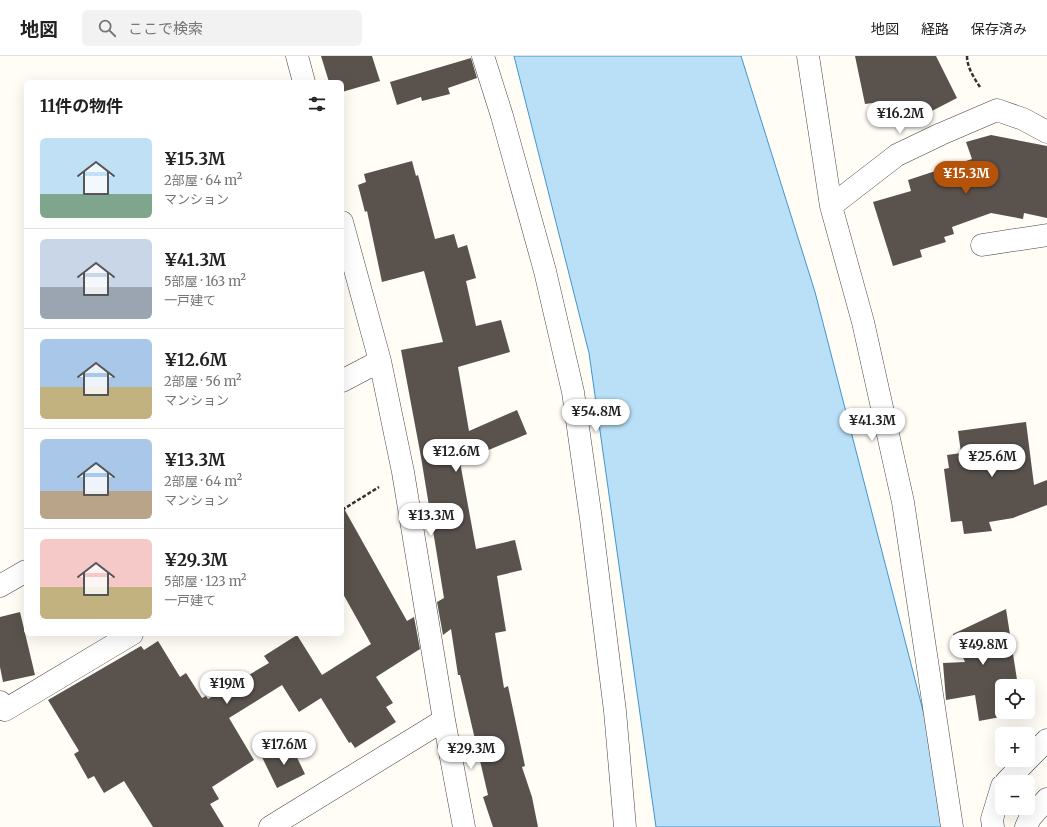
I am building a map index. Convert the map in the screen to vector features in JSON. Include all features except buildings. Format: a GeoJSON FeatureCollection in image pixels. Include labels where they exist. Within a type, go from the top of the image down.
{"type":"FeatureCollection","features":[{"type":"Feature","properties":{"kind":"street"},"geometry":{"type":"LineString","coordinates":[[297,56],[303,80]]}},
{"type":"Feature","properties":{"kind":"street"},"geometry":{"type":"LineString","coordinates":[[483,56],[502,116],[544,271],[573,392],[591,519],[614,703],[625,827]]}},
{"type":"Feature","properties":{"kind":"street"},"geometry":{"type":"LineString","coordinates":[[808,56],[831,206],[863,322],[903,502],[952,827]]}},
{"type":"Feature","properties":{"kind":"street"},"geometry":{"type":"LineString","coordinates":[[831,206],[897,155],[997,110],[1023,119],[1047,132]]}},
{"type":"Feature","properties":{"kind":"street"},"geometry":{"type":"LineString","coordinates":[[344,229],[380,361],[403,472],[444,720],[464,827]]}},
{"type":"Feature","properties":{"kind":"street"},"geometry":{"type":"LineString","coordinates":[[982,245],[1047,235]]}},
{"type":"Feature","properties":{"kind":"street"},"geometry":{"type":"LineString","coordinates":[[344,380],[380,361]]}},
{"type":"Feature","properties":{"kind":"street"},"geometry":{"type":"LineString","coordinates":[[0,586],[24,572]]}},
{"type":"Feature","properties":{"kind":"street"},"geometry":{"type":"LineString","coordinates":[[0,702],[5,710],[129,636]]}},
{"type":"Feature","properties":{"kind":"street"},"geometry":{"type":"LineString","coordinates":[[270,827],[444,720]]}},
{"type":"Feature","properties":{"kind":"street"},"geometry":{"type":"LineString","coordinates":[[1035,753],[1047,740]]}},
{"type":"Feature","properties":{"kind":"street"},"geometry":{"type":"LineString","coordinates":[[1013,775],[1021,767]]}},
{"type":"Feature","properties":{"kind":"street"},"geometry":{"type":"LineString","coordinates":[[1026,827],[1030,818],[1047,799]]}},
{"type":"Feature","properties":{"kind":"street"},"geometry":{"type":"LineString","coordinates":[[993,827],[992,819],[995,809]]}},
{"type":"Feature","properties":{"kind":"path"},"geometry":{"type":"LineString","coordinates":[[967,56],[973,77],[997,110]]}},
{"type":"Feature","properties":{"kind":"path"},"geometry":{"type":"LineString","coordinates":[[344,509],[403,472]]}},
{"type":"Feature","properties":{"kind":"water"},"geometry":{"type":"Polygon","coordinates":[[[514,56],[741,56],[815,292],[935,757],[943,827],[656,827],[589,353],[514,56]]]}}]}
